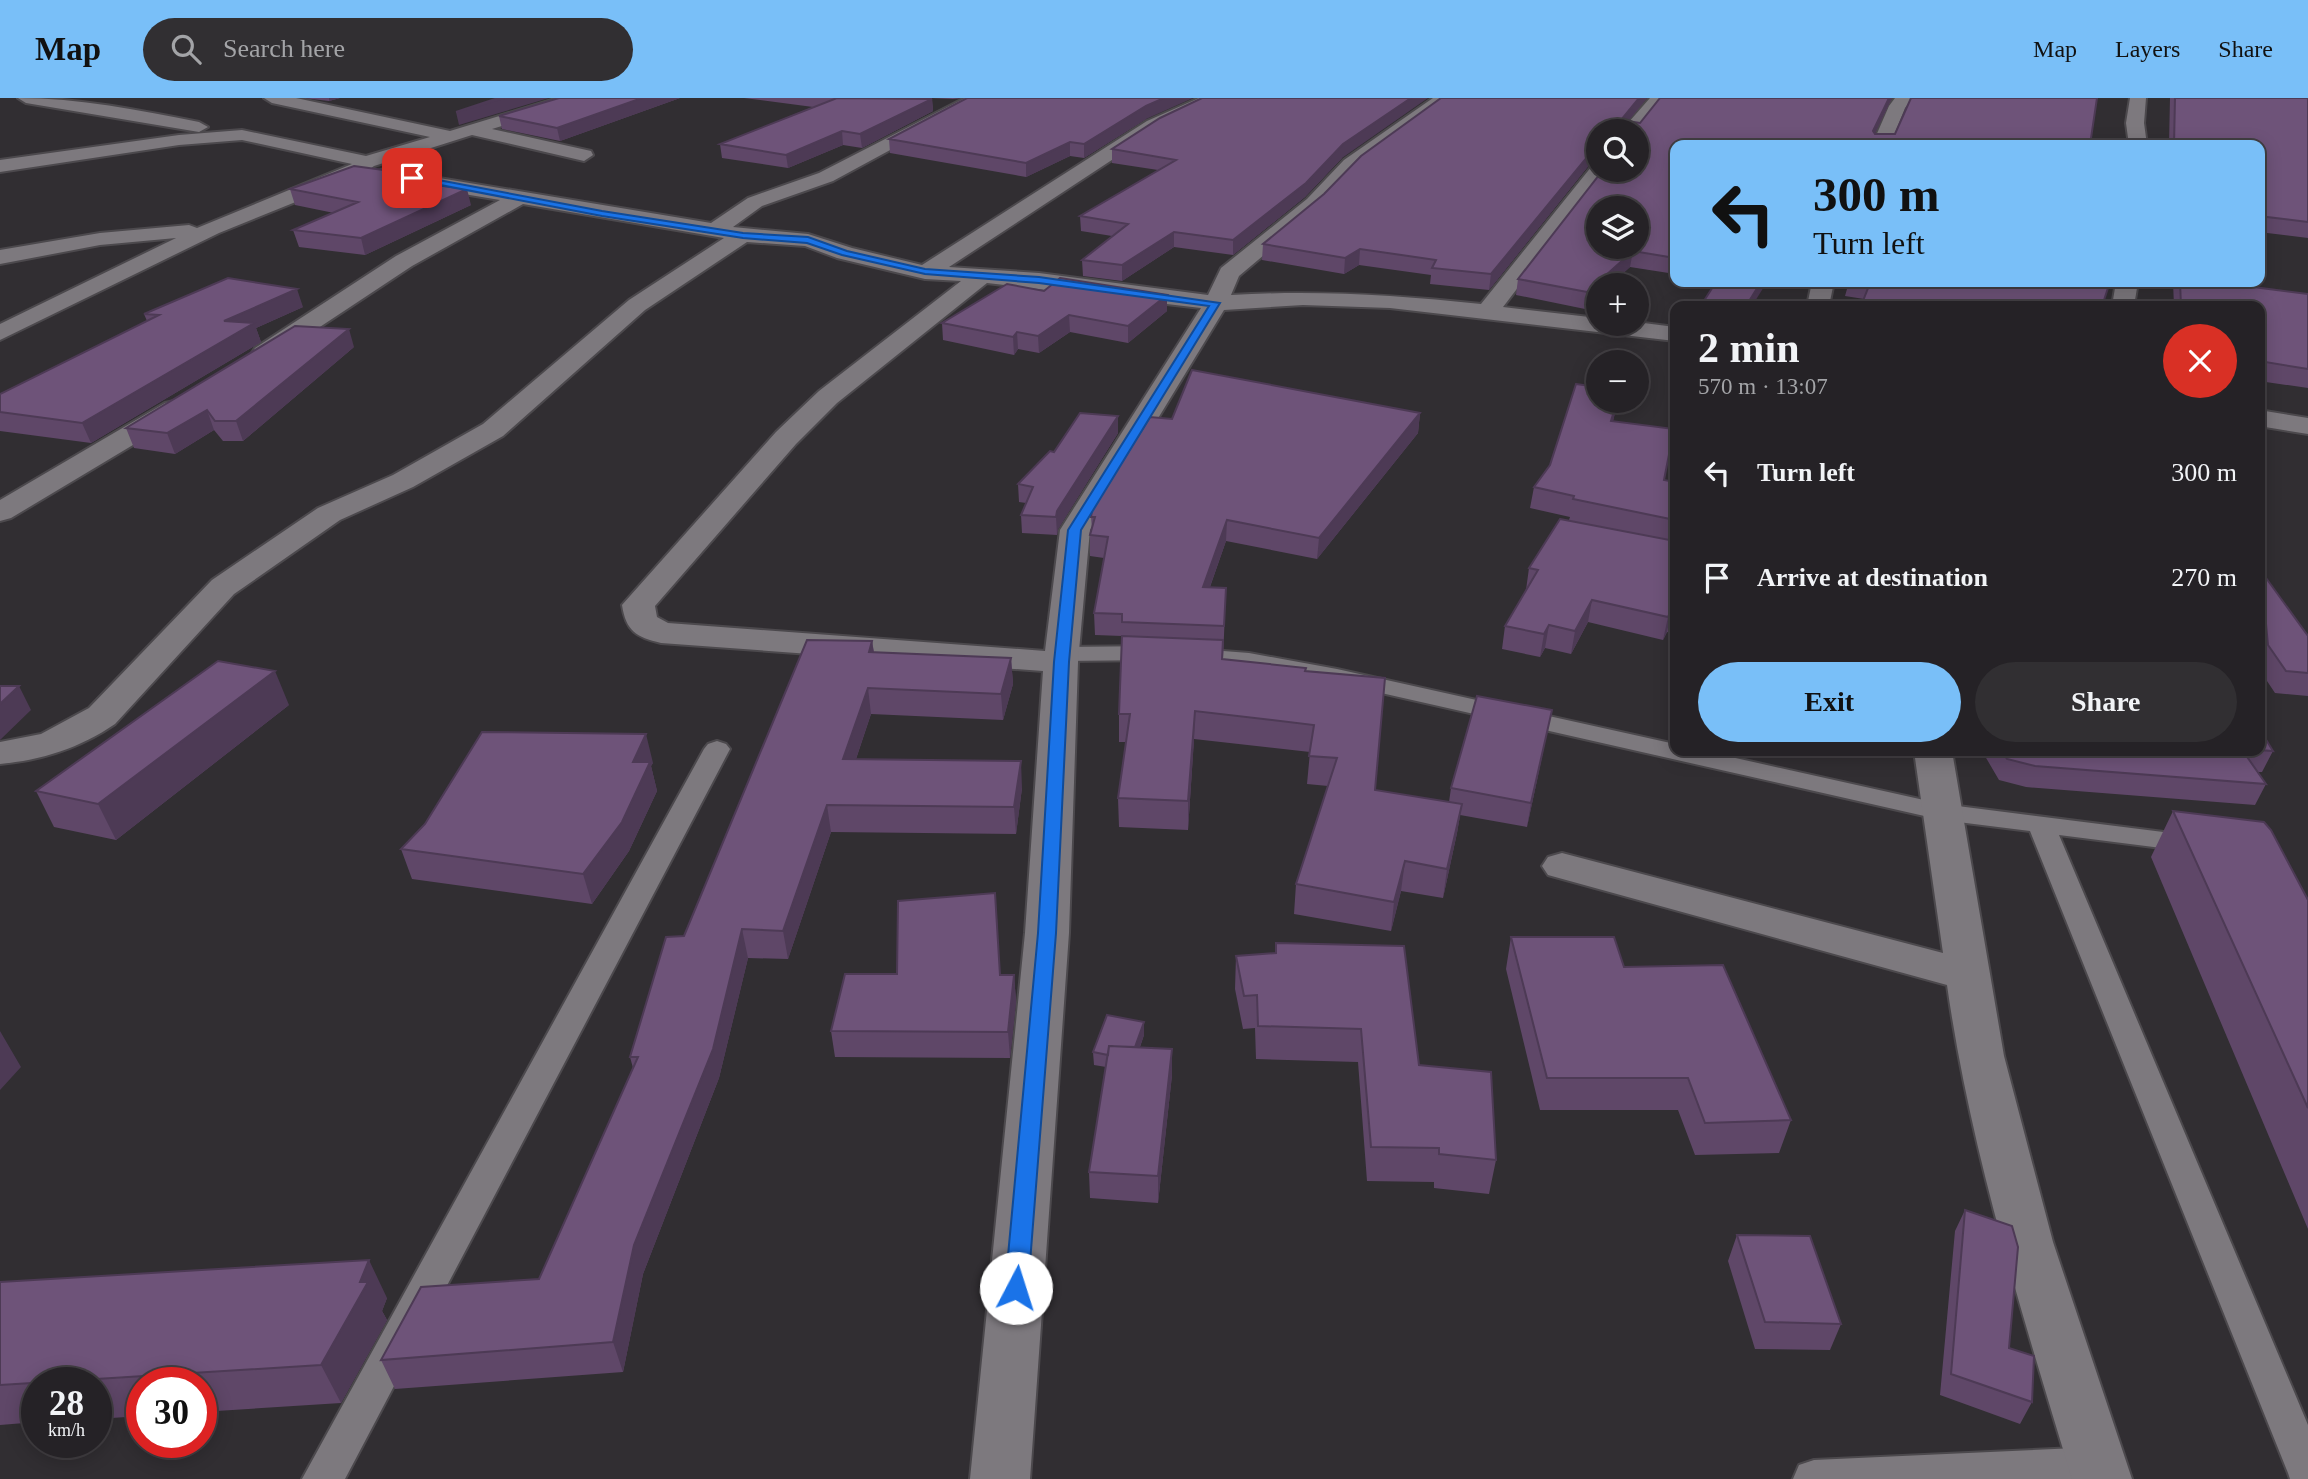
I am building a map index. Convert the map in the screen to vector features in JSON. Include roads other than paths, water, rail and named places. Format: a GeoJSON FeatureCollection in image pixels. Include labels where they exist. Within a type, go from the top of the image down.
{"type":"FeatureCollection","features":[{"type":"Feature","properties":{"kind":"street"},"geometry":{"type":"LineString","coordinates":[[26,98],[130,113],[242,135],[360,167],[519,198],[743,236],[808,240],[845,253],[925,272],[1039,280],[1216,303],[1316,299],[1390,301],[1670,333]]}},
{"type":"Feature","properties":{"kind":"street"},"geometry":{"type":"LineString","coordinates":[[130,113],[132,108],[155,98]]}},
{"type":"Feature","properties":{"kind":"street"},"geometry":{"type":"LineString","coordinates":[[179,140],[218,131],[266,111],[320,106],[346,98]]}},
{"type":"Feature","properties":{"kind":"street"},"geometry":{"type":"LineString","coordinates":[[0,333],[212,229],[360,167],[576,98]]}},
{"type":"Feature","properties":{"kind":"street"},"geometry":{"type":"LineString","coordinates":[[715,230],[755,202],[826,177],[978,98]]}},
{"type":"Feature","properties":{"kind":"street"},"geometry":{"type":"LineString","coordinates":[[925,272],[1016,217],[1153,125],[1213,98]]}},
{"type":"Feature","properties":{"kind":"street"},"geometry":{"type":"LineString","coordinates":[[1000,1479],[1047,933],[1062,658],[1075,530],[1216,303],[1229,273],[1314,203],[1351,164],[1444,98]]}},
{"type":"Feature","properties":{"kind":"street"},"geometry":{"type":"LineString","coordinates":[[1641,119],[1659,98]]}},
{"type":"Feature","properties":{"kind":"street"},"geometry":{"type":"LineString","coordinates":[[1883,140],[1897,106],[1905,98]]}},
{"type":"Feature","properties":{"kind":"street"},"geometry":{"type":"LineString","coordinates":[[2137,140],[2135,123],[2138,98]]}},
{"type":"Feature","properties":{"kind":"street"},"geometry":{"type":"LineString","coordinates":[[933,104],[959,108]]}},
{"type":"Feature","properties":{"kind":"street"},"geometry":{"type":"LineString","coordinates":[[320,106],[464,134],[553,146],[584,155]]}},
{"type":"Feature","properties":{"kind":"street"},"geometry":{"type":"LineString","coordinates":[[0,166],[179,140],[242,135]]}},
{"type":"Feature","properties":{"kind":"street"},"geometry":{"type":"LineString","coordinates":[[1488,311],[1590,182]]}},
{"type":"Feature","properties":{"kind":"street"},"geometry":{"type":"LineString","coordinates":[[243,366],[404,261],[519,198]]}},
{"type":"Feature","properties":{"kind":"street"},"geometry":{"type":"LineString","coordinates":[[0,257],[100,239],[212,229]]}},
{"type":"Feature","properties":{"kind":"street"},"geometry":{"type":"LineString","coordinates":[[0,753],[22,751],[57,742],[83,730],[103,716],[223,587],[329,514],[403,481],[493,430],[637,305],[743,236]]}},
{"type":"Feature","properties":{"kind":"street"},"geometry":{"type":"LineString","coordinates":[[982,276],[828,397],[786,438],[638,605],[641,622],[661,633],[1062,658]]}},
{"type":"Feature","properties":{"kind":"street"},"geometry":{"type":"LineString","coordinates":[[0,512],[196,396]]}},
{"type":"Feature","properties":{"kind":"street"},"geometry":{"type":"LineString","coordinates":[[2265,419],[2308,426]]}},
{"type":"Feature","properties":{"kind":"street"},"geometry":{"type":"LineString","coordinates":[[2265,431],[2308,438]]}},
{"type":"Feature","properties":{"kind":"street"},"geometry":{"type":"LineString","coordinates":[[1934,756],[1981,1056],[2010,1179],[2100,1472]]}},
{"type":"Feature","properties":{"kind":"street"},"geometry":{"type":"LineString","coordinates":[[1562,866],[1969,975]]}},
{"type":"Feature","properties":{"kind":"lane"},"geometry":{"type":"LineString","coordinates":[[1062,658],[1159,653],[1249,660],[1337,676],[1670,752]]}},
{"type":"Feature","properties":{"kind":"lane"},"geometry":{"type":"LineString","coordinates":[[323,1479],[717,749]]}},
{"type":"Feature","properties":{"kind":"lane"},"geometry":{"type":"LineString","coordinates":[[1690,756],[1941,813],[2224,847]]}},
{"type":"Feature","properties":{"kind":"lane"},"geometry":{"type":"LineString","coordinates":[[2041,825],[2308,1472]]}},
{"type":"Feature","properties":{"kind":"lane"},"geometry":{"type":"LineString","coordinates":[[1814,1479],[2100,1472]]}}]}
